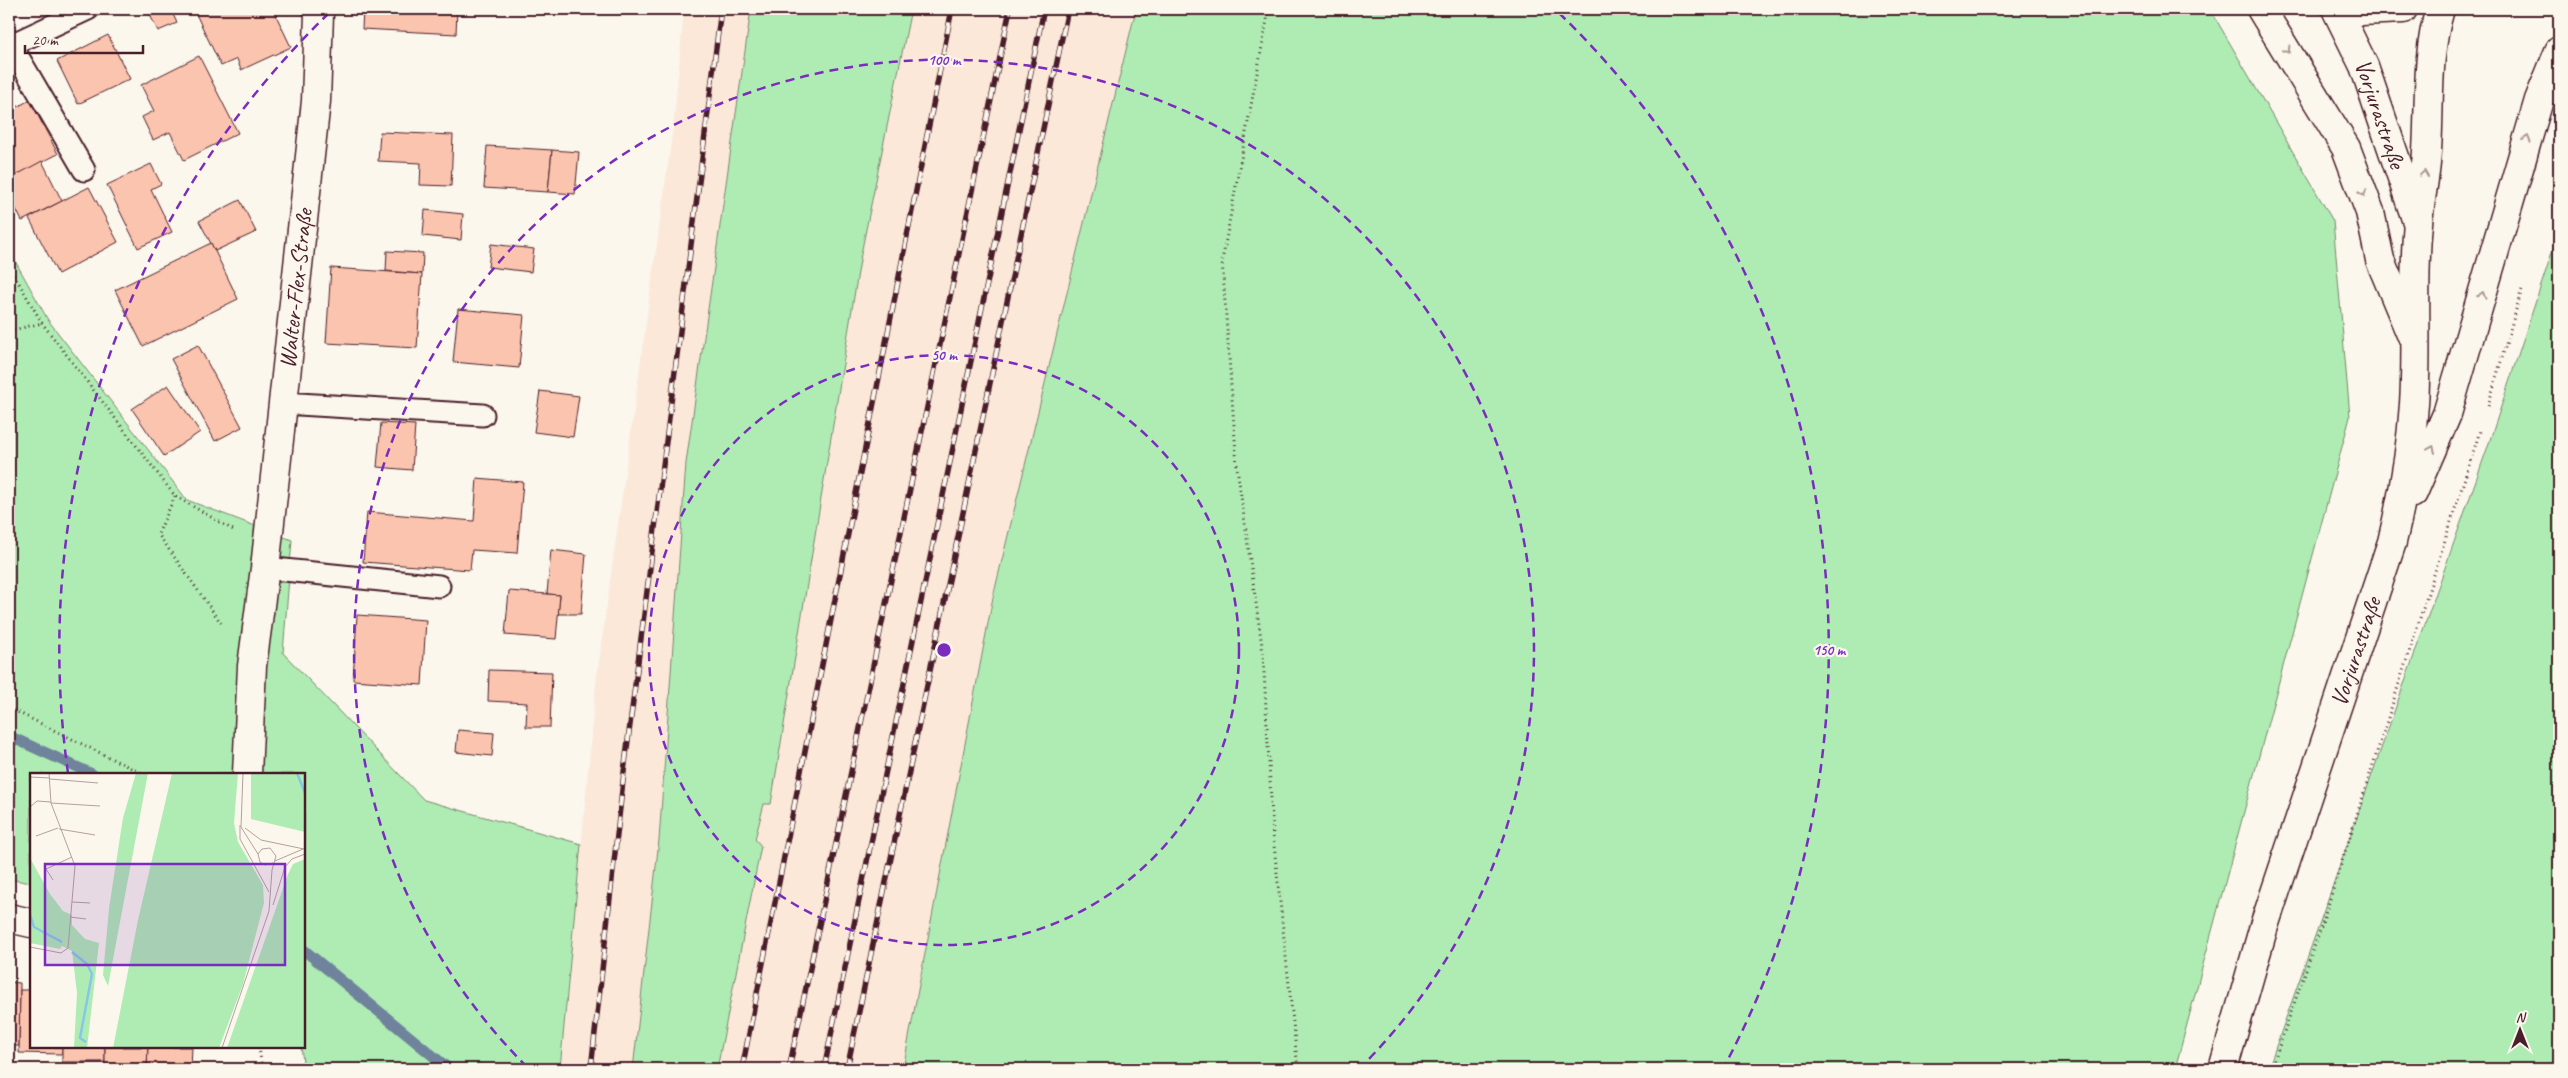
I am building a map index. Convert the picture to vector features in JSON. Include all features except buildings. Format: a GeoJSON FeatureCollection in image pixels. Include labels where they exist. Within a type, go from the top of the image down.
{"type":"FeatureCollection","features":[{"type":"Feature","properties":{"kind":"main road","name":"Walter-Flex-Straße"},"geometry":{"type":"LineString","coordinates":[[247,773],[252,666],[265,568],[316,101],[319,14],[317,9]]}},
{"type":"Feature","properties":{"kind":"main road"},"geometry":{"type":"LineString","coordinates":[[2261,9],[2346,148],[2370,212],[2380,260],[2414,341]]}},
{"type":"Feature","properties":{"kind":"main road","name":"Vorjurastraße"},"geometry":{"type":"LineString","coordinates":[[2336,9],[2364,66],[2418,222]]}},
{"type":"Feature","properties":{"kind":"main road"},"geometry":{"type":"LineString","coordinates":[[2355,9],[2361,11],[2403,9]]}},
{"type":"Feature","properties":{"kind":"main road","name":"Vorjurastraße"},"geometry":{"type":"LineString","coordinates":[[2222,1069],[2264,926],[2392,542],[2408,464],[2414,402],[2418,222],[2427,154],[2430,62],[2434,30],[2440,9]]}},
{"type":"Feature","properties":{"kind":"main road"},"geometry":{"type":"LineString","coordinates":[[2392,542],[2447,414],[2533,119],[2559,51]]}},
{"type":"Feature","properties":{"kind":"main road"},"geometry":{"type":"LineString","coordinates":[[9,918],[30,922]]}},
{"type":"Feature","properties":{"kind":"lane"},"geometry":{"type":"LineString","coordinates":[[84,170],[11,45],[88,9]]}},
{"type":"Feature","properties":{"kind":"lane"},"geometry":{"type":"LineString","coordinates":[[282,403],[483,415]]}},
{"type":"Feature","properties":{"kind":"lane"},"geometry":{"type":"LineString","coordinates":[[265,568],[439,586]]}},
{"type":"Feature","properties":{"kind":"path"},"geometry":{"type":"LineString","coordinates":[[1269,9],[1222,261],[1237,467],[1262,653],[1273,836],[1298,1069]]}},
{"type":"Feature","properties":{"kind":"path"},"geometry":{"type":"LineString","coordinates":[[9,266],[42,323],[175,496],[233,530],[267,540]]}},
{"type":"Feature","properties":{"kind":"path"},"geometry":{"type":"LineString","coordinates":[[2486,412],[2523,288]]}},
{"type":"Feature","properties":{"kind":"path"},"geometry":{"type":"LineString","coordinates":[[9,331],[42,323]]}},
{"type":"Feature","properties":{"kind":"path"},"geometry":{"type":"LineString","coordinates":[[2271,1069],[2320,930],[2480,430]]}},
{"type":"Feature","properties":{"kind":"path"},"geometry":{"type":"LineString","coordinates":[[175,496],[158,534],[252,666]]}},
{"type":"Feature","properties":{"kind":"path"},"geometry":{"type":"LineString","coordinates":[[9,708],[141,773]]}},
{"type":"Feature","properties":{"kind":"path"},"geometry":{"type":"LineString","coordinates":[[259,1048],[262,1069]]}},
{"type":"Feature","properties":{"kind":"shaded area"},"geometry":{"type":"Polygon","coordinates":[[[684,9],[751,9],[686,463],[659,840],[633,1069],[561,1069],[596,683],[674,121],[684,9]]]}},
{"type":"Feature","properties":{"kind":"shaded area"},"geometry":{"type":"Polygon","coordinates":[[[911,9],[1136,9],[993,597],[903,1069],[717,1069],[761,846],[755,840],[764,804],[771,804],[861,254],[911,9]]]}},
{"type":"Feature","properties":{"kind":"green space"},"geometry":{"type":"Polygon","coordinates":[[[751,9],[911,9],[861,254],[771,804],[764,804],[755,839],[761,846],[717,1069],[633,1069],[659,840],[686,463],[751,9]]]}},
{"type":"Feature","properties":{"kind":"green space"},"geometry":{"type":"Polygon","coordinates":[[[1136,9],[2210,9],[2333,221],[2350,417],[2175,1069],[903,1069],[993,597],[1136,9]]]}},
{"type":"Feature","properties":{"kind":"green space"},"geometry":{"type":"Polygon","coordinates":[[[2559,231],[2559,1069],[2268,1069],[2488,446],[2559,231]]]}},
{"type":"Feature","properties":{"kind":"green space"},"geometry":{"type":"Polygon","coordinates":[[[9,250],[48,320],[187,500],[292,540],[283,653],[424,800],[581,844],[560,1069],[304,1069],[301,1048],[305,1048],[305,773],[30,773],[30,883],[9,879],[9,250]]]}},
{"type":"Feature","properties":{"kind":"waterway"},"geometry":{"type":"LineString","coordinates":[[9,736],[90,773]]}},
{"type":"Feature","properties":{"kind":"waterway"},"geometry":{"type":"LineString","coordinates":[[305,951],[449,1069]]}},
{"type":"Feature","properties":{"kind":"railway"},"geometry":{"type":"LineString","coordinates":[[591,1069],[624,772],[721,9]]}},
{"type":"Feature","properties":{"kind":"railway"},"geometry":{"type":"LineString","coordinates":[[742,1069],[952,9]]}},
{"type":"Feature","properties":{"kind":"railway"},"geometry":{"type":"LineString","coordinates":[[789,1069],[1010,9]]}},
{"type":"Feature","properties":{"kind":"railway"},"geometry":{"type":"LineString","coordinates":[[824,1069],[1044,9]]}},
{"type":"Feature","properties":{"kind":"railway"},"geometry":{"type":"LineString","coordinates":[[847,1069],[1068,9]]}}]}
